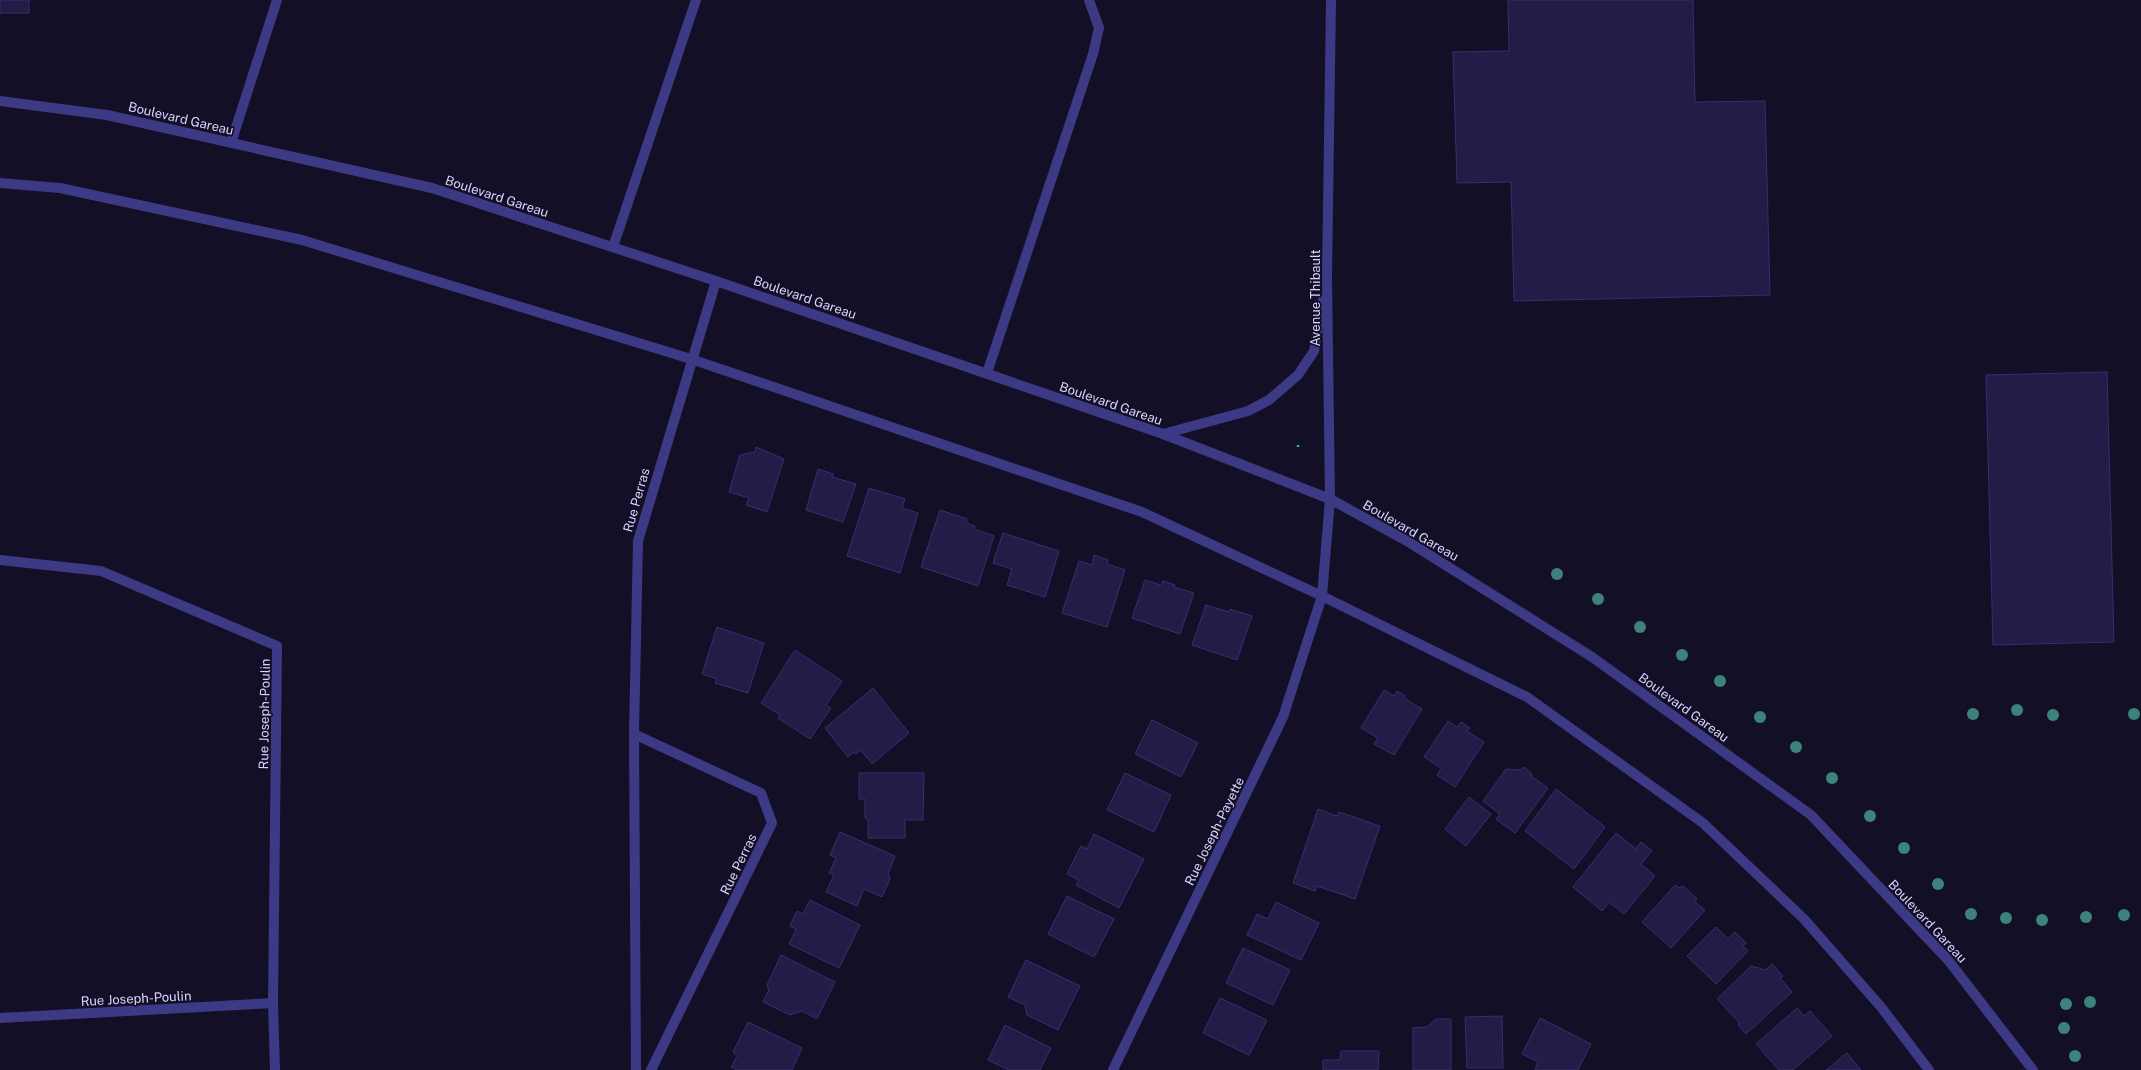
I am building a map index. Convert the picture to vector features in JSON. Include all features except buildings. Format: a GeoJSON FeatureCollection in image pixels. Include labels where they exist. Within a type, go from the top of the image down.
{"type":"FeatureCollection","features":[{"type":"Feature","properties":{"kind":"street"},"geometry":{"type":"LineString","coordinates":[[231,143],[277,0]]}},
{"type":"Feature","properties":{"kind":"street"},"geometry":{"type":"LineString","coordinates":[[613,247],[696,0]]}},
{"type":"Feature","properties":{"kind":"street"},"geometry":{"type":"LineString","coordinates":[[987,373],[1093,54],[1099,28],[1089,0]]}},
{"type":"Feature","properties":{"kind":"street","name":"Avenue Thibault"},"geometry":{"type":"LineString","coordinates":[[1322,596],[1330,499],[1327,276],[1331,0]]}},
{"type":"Feature","properties":{"kind":"street","name":"Boulevard Gareau"},"geometry":{"type":"LineString","coordinates":[[0,100],[107,115],[432,188],[716,281],[987,373],[1163,434],[1330,499],[1406,541],[1592,656],[1811,815],[1948,960],[2033,1070]]}},
{"type":"Feature","properties":{"kind":"street"},"geometry":{"type":"LineString","coordinates":[[0,183],[60,188],[302,240],[691,359],[1142,512],[1322,596],[1527,697],[1703,823],[1804,920],[1881,1007],[1929,1070]]}},
{"type":"Feature","properties":{"kind":"street"},"geometry":{"type":"LineString","coordinates":[[1163,434],[1248,411],[1269,400],[1298,375],[1314,351],[1327,276]]}},
{"type":"Feature","properties":{"kind":"street","name":"Rue Perras"},"geometry":{"type":"LineString","coordinates":[[636,1070],[634,734],[638,541],[691,359],[716,281]]}},
{"type":"Feature","properties":{"kind":"street","name":"Rue Joseph-Poulin"},"geometry":{"type":"LineString","coordinates":[[0,560],[101,571],[277,646],[274,1003],[275,1070]]}},
{"type":"Feature","properties":{"kind":"street","name":"Rue Joseph-Payette"},"geometry":{"type":"LineString","coordinates":[[1113,1070],[1283,717],[1322,596]]}},
{"type":"Feature","properties":{"kind":"street","name":"Rue Perras"},"geometry":{"type":"LineString","coordinates":[[634,734],[760,793],[772,823],[651,1070]]}},
{"type":"Feature","properties":{"kind":"street","name":"Rue Joseph-Poulin"},"geometry":{"type":"LineString","coordinates":[[0,1018],[274,1003]]}}]}
